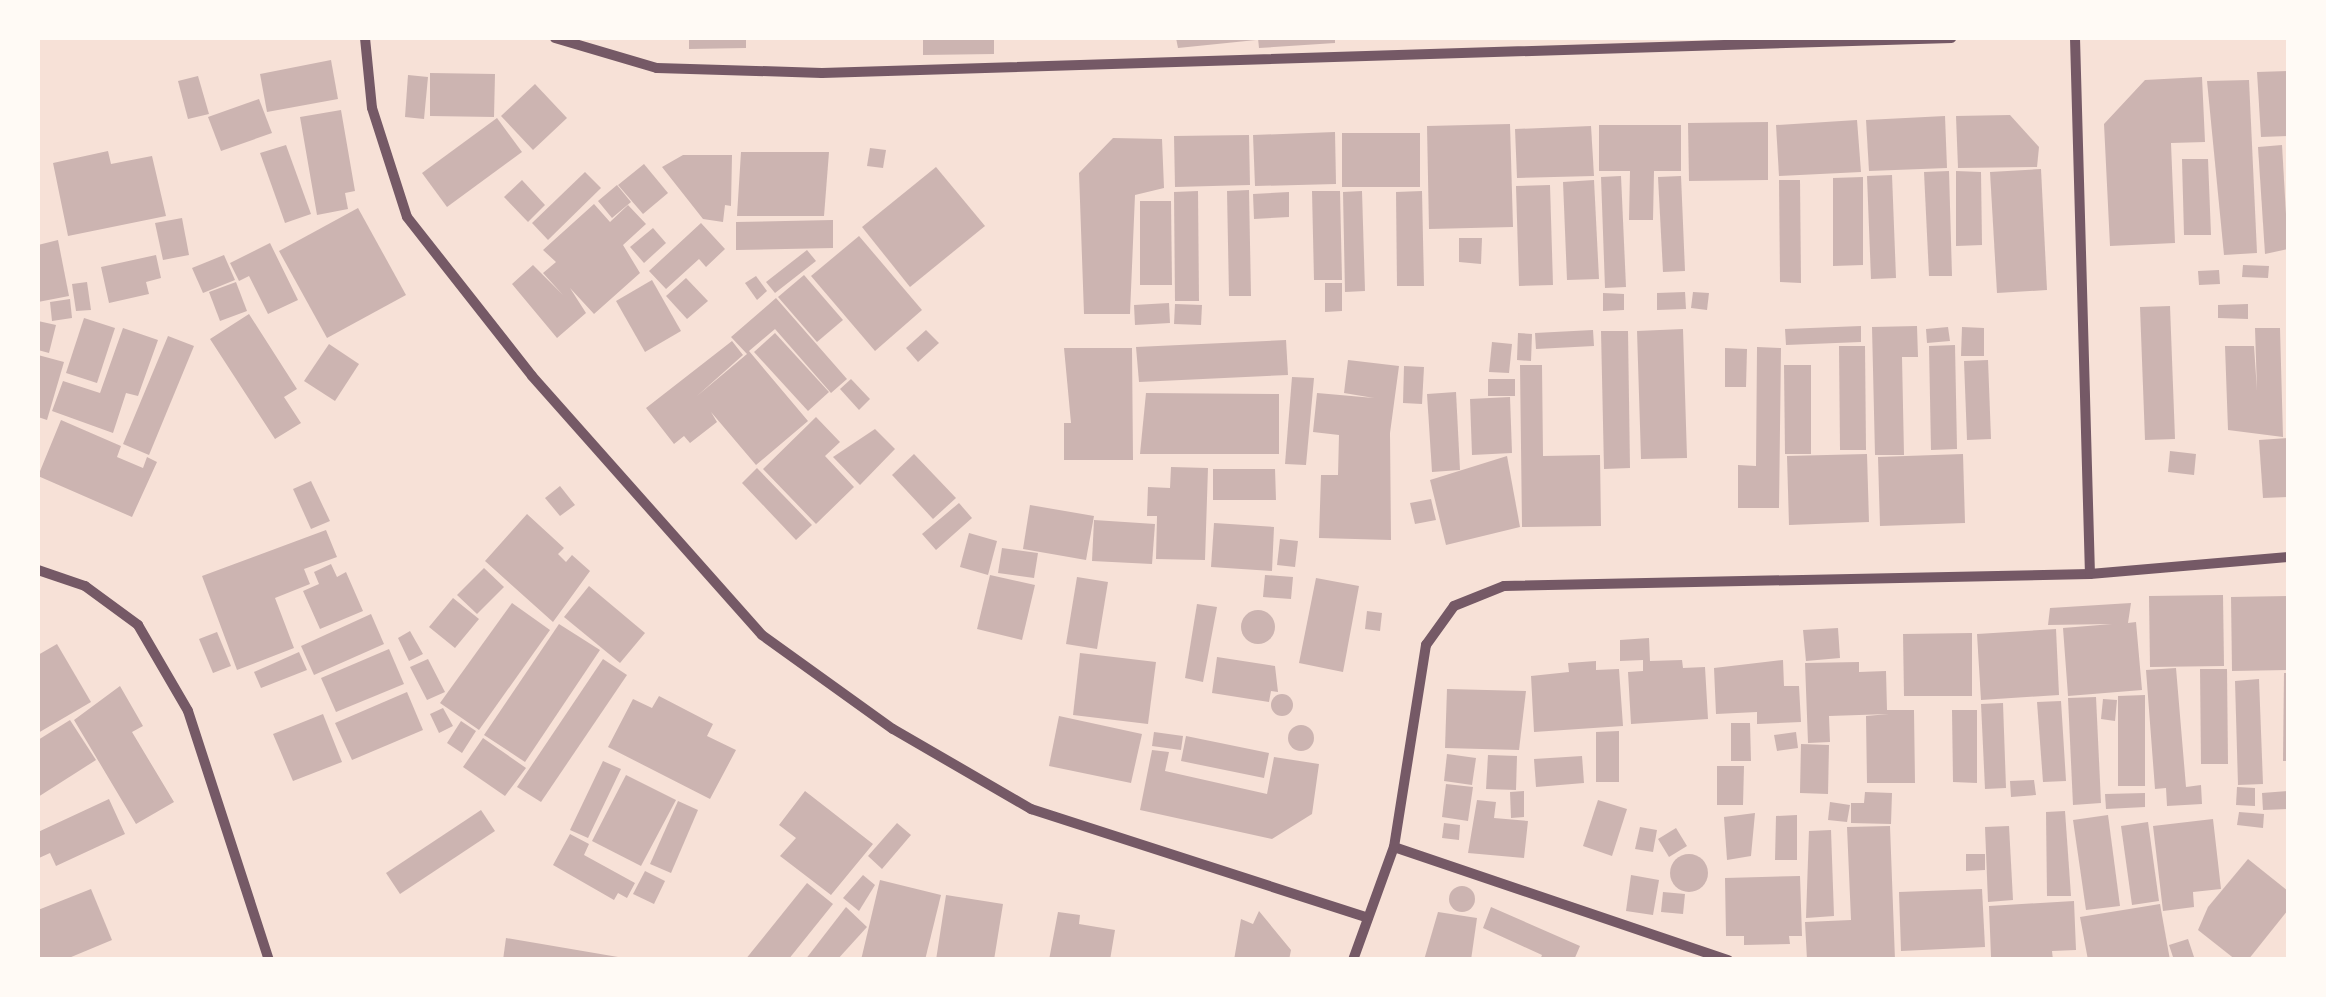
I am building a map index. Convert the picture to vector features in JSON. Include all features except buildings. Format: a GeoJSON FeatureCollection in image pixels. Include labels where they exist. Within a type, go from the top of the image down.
{"type":"FeatureCollection","features":[{"type":"Feature","properties":{"kind":"street"},"geometry":{"type":"LineString","coordinates":[[365,38],[372,108],[407,217],[532,376],[762,635],[893,730],[1031,809],[1368,918]]}},
{"type":"Feature","properties":{"kind":"street"},"geometry":{"type":"LineString","coordinates":[[556,38],[657,68],[822,73],[1951,38]]}},
{"type":"Feature","properties":{"kind":"street"},"geometry":{"type":"LineString","coordinates":[[1593,38],[1594,51]]}},
{"type":"Feature","properties":{"kind":"street"},"geometry":{"type":"LineString","coordinates":[[2075,38],[2090,574]]}},
{"type":"Feature","properties":{"kind":"street"},"geometry":{"type":"LineString","coordinates":[[1353,960],[1394,848],[1426,645],[1454,606],[1504,586],[2090,574],[2288,557]]}},
{"type":"Feature","properties":{"kind":"street"},"geometry":{"type":"LineString","coordinates":[[38,570],[85,586],[138,625],[188,710],[269,960]]}},
{"type":"Feature","properties":{"kind":"street"},"geometry":{"type":"LineString","coordinates":[[1394,848],[1728,960]]}}]}
